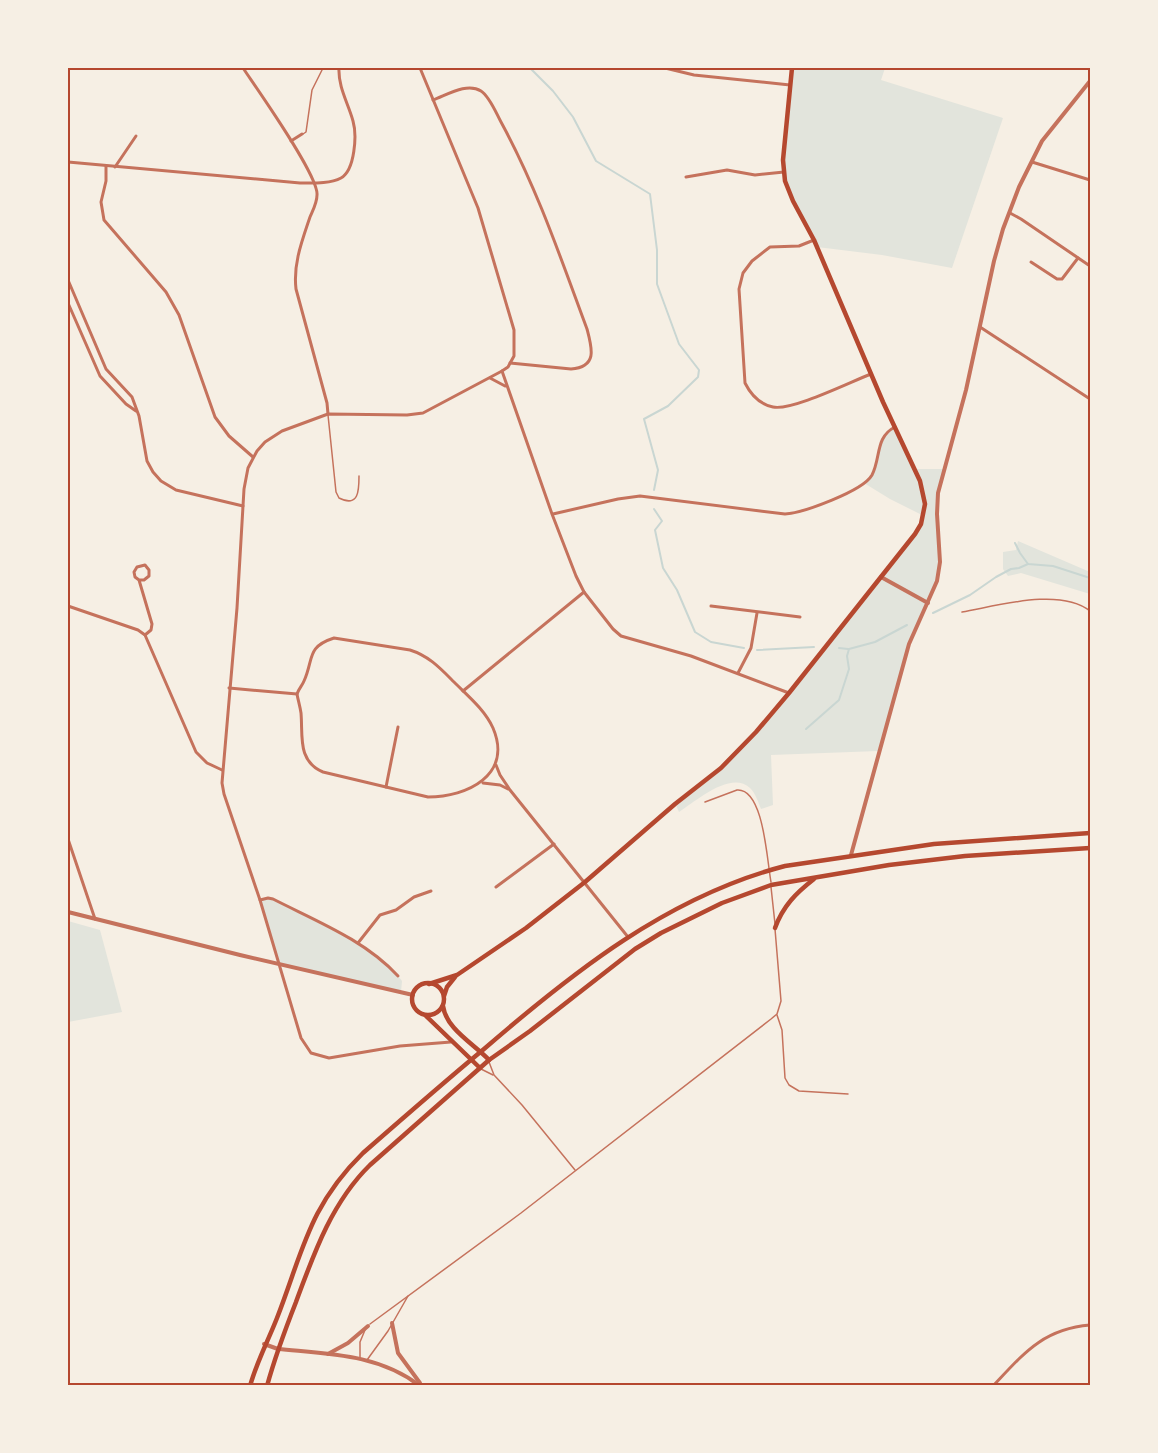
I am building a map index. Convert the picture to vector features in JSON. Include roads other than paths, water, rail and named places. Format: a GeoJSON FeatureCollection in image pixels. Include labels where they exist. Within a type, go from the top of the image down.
{"type":"FeatureCollection","features":[{"type":"Feature","properties":{"kind":"main road"},"geometry":{"type":"LineString","coordinates":[[489,1060],[446,1019],[443,1006],[447,987],[457,975],[526,928],[585,882],[675,804],[721,768],[789,693],[921,524],[925,504],[920,482],[813,240],[793,201],[784,172],[783,160],[792,68]]}},
{"type":"Feature","properties":{"kind":"main road"},"geometry":{"type":"LineString","coordinates":[[250,1386],[264,1344],[277,1320],[311,1224],[344,1172],[471,1059],[571,976],[628,937],[694,900],[768,870],[851,855],[934,844],[1090,833]]}},
{"type":"Feature","properties":{"kind":"main road"},"geometry":{"type":"LineString","coordinates":[[267,1386],[278,1349],[316,1246],[347,1191],[370,1165],[489,1060],[536,1027],[635,949],[661,933],[722,903],[771,885],[889,865],[965,856],[1090,848]]}},
{"type":"Feature","properties":{"kind":"main road"},"geometry":{"type":"LineString","coordinates":[[775,927],[788,902],[816,878]]}},
{"type":"Feature","properties":{"kind":"main road"},"geometry":{"type":"LineString","coordinates":[[457,975],[419,987],[413,995],[414,1005],[416,1010],[425,1015],[480,1068]]}},
{"type":"Feature","properties":{"kind":"main road"},"geometry":{"type":"LineString","coordinates":[[429,984],[439,987],[444,996]]}},
{"type":"Feature","properties":{"kind":"main road"},"geometry":{"type":"LineString","coordinates":[[425,1015],[435,1014],[443,1006]]}},
{"type":"Feature","properties":{"kind":"street"},"geometry":{"type":"LineString","coordinates":[[243,68],[316,183],[316,200],[299,250],[294,279],[328,414]]}},
{"type":"Feature","properties":{"kind":"street"},"geometry":{"type":"LineString","coordinates":[[68,162],[316,183],[340,178],[348,169],[353,153],[354,123],[343,91],[339,68]]}},
{"type":"Feature","properties":{"kind":"street"},"geometry":{"type":"LineString","coordinates":[[420,68],[478,208],[514,330],[515,350],[510,363],[502,371],[423,413],[407,415],[328,414],[274,436],[253,457],[246,473],[237,608],[222,770],[224,794],[306,1048],[315,1055],[329,1058],[418,1044],[453,1042]]}},
{"type":"Feature","properties":{"kind":"street"},"geometry":{"type":"LineString","coordinates":[[665,68],[694,75],[791,86]]}},
{"type":"Feature","properties":{"kind":"street"},"geometry":{"type":"LineString","coordinates":[[851,855],[909,644],[938,581],[940,562],[938,493],[960,417],[994,261],[1031,161],[1046,135],[1090,81]]}},
{"type":"Feature","properties":{"kind":"street"},"geometry":{"type":"LineString","coordinates":[[433,100],[468,88],[476,89],[484,94],[510,138],[533,185],[587,329],[591,354],[589,362],[580,368],[510,363]]}},
{"type":"Feature","properties":{"kind":"street"},"geometry":{"type":"LineString","coordinates":[[291,141],[302,134]]}},
{"type":"Feature","properties":{"kind":"street"},"geometry":{"type":"LineString","coordinates":[[115,167],[135,136]]}},
{"type":"Feature","properties":{"kind":"street"},"geometry":{"type":"LineString","coordinates":[[1031,161],[1090,180]]}},
{"type":"Feature","properties":{"kind":"street"},"geometry":{"type":"LineString","coordinates":[[106,166],[106,181],[101,202],[105,220],[166,292],[179,315],[215,417],[229,436],[253,457]]}},
{"type":"Feature","properties":{"kind":"street"},"geometry":{"type":"LineString","coordinates":[[686,177],[727,170],[755,175],[784,172]]}},
{"type":"Feature","properties":{"kind":"street"},"geometry":{"type":"LineString","coordinates":[[1010,213],[1090,266]]}},
{"type":"Feature","properties":{"kind":"street"},"geometry":{"type":"LineString","coordinates":[[813,240],[799,246],[770,247],[752,261],[743,273],[739,289],[745,383],[759,401],[780,407],[830,391],[871,374]]}},
{"type":"Feature","properties":{"kind":"street"},"geometry":{"type":"LineString","coordinates":[[1031,262],[1057,279],[1062,279],[1078,258]]}},
{"type":"Feature","properties":{"kind":"street"},"geometry":{"type":"LineString","coordinates":[[68,280],[106,369],[132,397],[138,412],[147,461],[153,472],[161,481],[176,489],[243,506]]}},
{"type":"Feature","properties":{"kind":"street"},"geometry":{"type":"LineString","coordinates":[[68,303],[100,375],[126,404],[138,412]]}},
{"type":"Feature","properties":{"kind":"street"},"geometry":{"type":"LineString","coordinates":[[980,327],[1090,399]]}},
{"type":"Feature","properties":{"kind":"street"},"geometry":{"type":"LineString","coordinates":[[502,371],[552,514],[584,592],[613,629],[621,636],[681,653],[789,693]]}},
{"type":"Feature","properties":{"kind":"street"},"geometry":{"type":"LineString","coordinates":[[489,378],[507,388]]}},
{"type":"Feature","properties":{"kind":"street"},"geometry":{"type":"LineString","coordinates":[[552,514],[640,496],[784,514],[799,512],[841,495],[868,480],[872,474],[882,439],[886,432],[895,427]]}},
{"type":"Feature","properties":{"kind":"street"},"geometry":{"type":"LineString","coordinates":[[139,580],[144,580],[149,576],[149,570],[145,565],[140,565],[135,569],[152,624],[151,630],[145,635]]}},
{"type":"Feature","properties":{"kind":"street"},"geometry":{"type":"LineString","coordinates":[[881,577],[928,603]]}},
{"type":"Feature","properties":{"kind":"street"},"geometry":{"type":"LineString","coordinates":[[463,691],[584,592]]}},
{"type":"Feature","properties":{"kind":"street"},"geometry":{"type":"LineString","coordinates":[[68,606],[138,630],[145,635],[196,752],[207,763],[222,770]]}},
{"type":"Feature","properties":{"kind":"street"},"geometry":{"type":"LineString","coordinates":[[711,606],[800,617]]}},
{"type":"Feature","properties":{"kind":"street"},"geometry":{"type":"LineString","coordinates":[[738,673],[751,648],[758,613]]}},
{"type":"Feature","properties":{"kind":"street"},"geometry":{"type":"LineString","coordinates":[[334,638],[375,643],[420,653],[435,663],[480,708],[494,730],[497,748],[496,764],[493,771],[482,782],[461,792],[438,797],[421,797],[323,772],[313,767],[303,751],[301,714],[297,694],[304,681],[314,650],[324,641],[334,638]]}},
{"type":"Feature","properties":{"kind":"street"},"geometry":{"type":"LineString","coordinates":[[229,688],[297,694]]}},
{"type":"Feature","properties":{"kind":"street"},"geometry":{"type":"LineString","coordinates":[[386,787],[398,727]]}},
{"type":"Feature","properties":{"kind":"street"},"geometry":{"type":"LineString","coordinates":[[496,764],[510,790],[628,937]]}},
{"type":"Feature","properties":{"kind":"street"},"geometry":{"type":"LineString","coordinates":[[482,782],[500,784],[510,790]]}},
{"type":"Feature","properties":{"kind":"street"},"geometry":{"type":"LineString","coordinates":[[68,839],[95,919]]}},
{"type":"Feature","properties":{"kind":"street"},"geometry":{"type":"LineString","coordinates":[[496,887],[554,844]]}},
{"type":"Feature","properties":{"kind":"street"},"geometry":{"type":"LineString","coordinates":[[358,943],[380,915],[396,910],[414,897],[431,891]]}},
{"type":"Feature","properties":{"kind":"street"},"geometry":{"type":"LineString","coordinates":[[260,900],[273,899],[358,943],[380,958],[398,976]]}},
{"type":"Feature","properties":{"kind":"street"},"geometry":{"type":"LineString","coordinates":[[68,912],[279,965],[413,995]]}},
{"type":"Feature","properties":{"kind":"street"},"geometry":{"type":"LineString","coordinates":[[392,1323],[398,1353],[421,1386]]}},
{"type":"Feature","properties":{"kind":"street"},"geometry":{"type":"LineString","coordinates":[[993,1386],[1038,1341],[1069,1328],[1090,1325]]}},
{"type":"Feature","properties":{"kind":"street"},"geometry":{"type":"LineString","coordinates":[[328,1354],[368,1326]]}},
{"type":"Feature","properties":{"kind":"street"},"geometry":{"type":"LineString","coordinates":[[264,1344],[278,1349],[360,1358],[394,1368],[421,1386]]}},
{"type":"Feature","properties":{"kind":"lane"},"geometry":{"type":"LineString","coordinates":[[302,134],[306,132],[312,90],[323,68]]}},
{"type":"Feature","properties":{"kind":"lane"},"geometry":{"type":"LineString","coordinates":[[328,414],[336,492],[339,498],[347,501],[354,500],[359,490],[359,476]]}},
{"type":"Feature","properties":{"kind":"lane"},"geometry":{"type":"LineString","coordinates":[[962,612],[1038,600],[1075,603],[1090,611]]}},
{"type":"Feature","properties":{"kind":"lane"},"geometry":{"type":"LineString","coordinates":[[360,1358],[360,1342],[368,1326],[575,1171],[766,1025],[777,1014],[781,992],[763,824],[748,793],[741,789],[705,802]]}},
{"type":"Feature","properties":{"kind":"lane"},"geometry":{"type":"LineString","coordinates":[[777,1014],[782,1030],[785,1078],[789,1085],[799,1090],[848,1094]]}},
{"type":"Feature","properties":{"kind":"lane"},"geometry":{"type":"LineString","coordinates":[[489,1060],[494,1075]]}},
{"type":"Feature","properties":{"kind":"lane"},"geometry":{"type":"LineString","coordinates":[[480,1068],[494,1075],[522,1105],[575,1171]]}},
{"type":"Feature","properties":{"kind":"lane"},"geometry":{"type":"LineString","coordinates":[[367,1360],[408,1296]]}},
{"type":"Feature","properties":{"kind":"waterway"},"geometry":{"type":"LineString","coordinates":[[530,68],[553,91],[573,117],[596,161],[650,194],[657,250],[657,284],[679,344],[699,370],[698,377],[668,406],[644,419],[658,470],[654,490]]}},
{"type":"Feature","properties":{"kind":"waterway"},"geometry":{"type":"LineString","coordinates":[[654,509],[662,521],[655,530],[663,568],[677,590],[695,632],[711,642],[744,648]]}},
{"type":"Feature","properties":{"kind":"waterway"},"geometry":{"type":"LineString","coordinates":[[1015,543],[1028,564],[1053,566],[1090,578]]}},
{"type":"Feature","properties":{"kind":"waterway"},"geometry":{"type":"LineString","coordinates":[[933,613],[970,595],[1011,569],[1028,564]]}},
{"type":"Feature","properties":{"kind":"waterway"},"geometry":{"type":"LineString","coordinates":[[806,729],[839,700],[849,669],[847,656],[849,649],[875,642],[907,625]]}},
{"type":"Feature","properties":{"kind":"waterway"},"geometry":{"type":"LineString","coordinates":[[757,650],[814,647]]}},
{"type":"Feature","properties":{"kind":"waterway"},"geometry":{"type":"LineString","coordinates":[[839,648],[848,649]]}}]}
